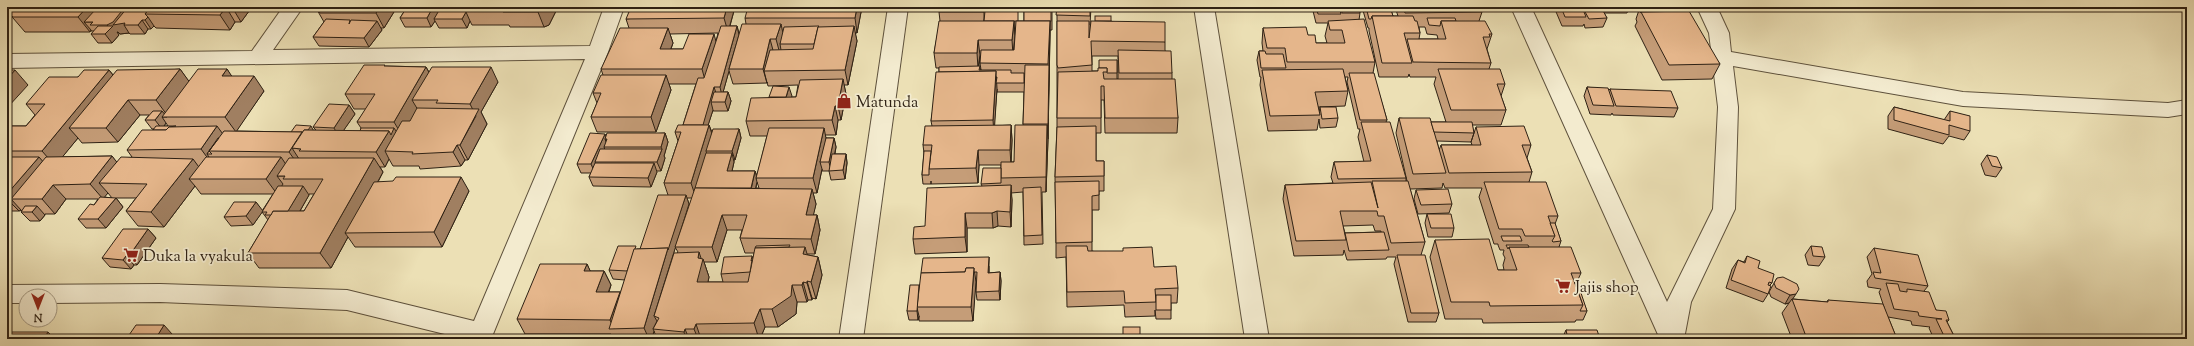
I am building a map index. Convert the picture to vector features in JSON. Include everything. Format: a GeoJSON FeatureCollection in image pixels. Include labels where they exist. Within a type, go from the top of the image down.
{"type":"FeatureCollection","features":[{"type":"Feature","properties":{"kind":"street"},"geometry":{"type":"LineString","coordinates":[[258,57],[293,7]]}},
{"type":"Feature","properties":{"kind":"street"},"geometry":{"type":"LineString","coordinates":[[7,294],[160,293],[347,300],[480,336],[598,52],[614,7]]}},
{"type":"Feature","properties":{"kind":"street"},"geometry":{"type":"LineString","coordinates":[[851,339],[898,7]]}},
{"type":"Feature","properties":{"kind":"street"},"geometry":{"type":"LineString","coordinates":[[1204,7],[1257,339]]}},
{"type":"Feature","properties":{"kind":"street"},"geometry":{"type":"LineString","coordinates":[[1521,7],[1671,338]]}},
{"type":"Feature","properties":{"kind":"street"},"geometry":{"type":"LineString","coordinates":[[1671,338],[1679,302],[1724,210],[1728,108],[1718,33],[1707,7]]}},
{"type":"Feature","properties":{"kind":"street"},"geometry":{"type":"LineString","coordinates":[[7,62],[598,52]]}},
{"type":"Feature","properties":{"kind":"street"},"geometry":{"type":"LineString","coordinates":[[1722,57],[1963,99],[2168,110],[2187,107]]}},
{"type":"Feature","properties":{"kind":"building"},"geometry":{"type":"Polygon","coordinates":[[[7,7],[87,7],[78,17],[13,17],[7,11],[7,7]]]}},
{"type":"Feature","properties":{"kind":"building"},"geometry":{"type":"Polygon","coordinates":[[[105,7],[125,7],[113,22],[107,25],[90,25],[93,22],[84,22],[96,9],[104,9],[105,7]]]}},
{"type":"Feature","properties":{"kind":"building"},"geometry":{"type":"Polygon","coordinates":[[[128,7],[151,7],[145,14],[148,17],[145,20],[142,20],[138,25],[124,25],[125,23],[113,25],[128,7]]]}},
{"type":"Feature","properties":{"kind":"building"},"geometry":{"type":"Polygon","coordinates":[[[151,7],[226,7],[220,15],[145,14],[151,7]]]}},
{"type":"Feature","properties":{"kind":"building"},"geometry":{"type":"Polygon","coordinates":[[[316,7],[380,7],[376,13],[320,13],[316,7]]]}},
{"type":"Feature","properties":{"kind":"building"},"geometry":{"type":"Polygon","coordinates":[[[407,7],[433,7],[427,18],[400,18],[407,7]]]}},
{"type":"Feature","properties":{"kind":"building"},"geometry":{"type":"Polygon","coordinates":[[[441,7],[467,7],[462,19],[434,19],[441,7]]]}},
{"type":"Feature","properties":{"kind":"building"},"geometry":{"type":"Polygon","coordinates":[[[467,7],[545,7],[543,10],[538,12],[503,12],[504,11],[465,11],[467,7]]]}},
{"type":"Feature","properties":{"kind":"building"},"geometry":{"type":"Polygon","coordinates":[[[631,7],[727,7],[724,18],[626,19],[631,7]]]}},
{"type":"Feature","properties":{"kind":"building"},"geometry":{"type":"Polygon","coordinates":[[[748,7],[857,7],[855,18],[745,18],[748,7]]]}},
{"type":"Feature","properties":{"kind":"building"},"geometry":{"type":"Polygon","coordinates":[[[940,7],[984,7],[984,12],[939,12],[940,7]]]}},
{"type":"Feature","properties":{"kind":"building"},"geometry":{"type":"Polygon","coordinates":[[[1024,7],[1051,7],[1051,21],[1024,21],[1024,7]]]}},
{"type":"Feature","properties":{"kind":"building"},"geometry":{"type":"Polygon","coordinates":[[[1057,7],[1090,7],[1090,16],[1056,15],[1057,7]]]}},
{"type":"Feature","properties":{"kind":"building"},"geometry":{"type":"Polygon","coordinates":[[[1316,7],[1339,7],[1341,14],[1318,14],[1316,7]]]}},
{"type":"Feature","properties":{"kind":"building"},"geometry":{"type":"Polygon","coordinates":[[[1341,7],[1359,7],[1360,13],[1342,13],[1341,7]]]}},
{"type":"Feature","properties":{"kind":"building"},"geometry":{"type":"Polygon","coordinates":[[[1366,7],[1390,7],[1393,16],[1372,16],[1371,19],[1369,19],[1366,7]]]}},
{"type":"Feature","properties":{"kind":"building"},"geometry":{"type":"Polygon","coordinates":[[[1403,7],[1480,7],[1482,12],[1405,13],[1403,7]]]}},
{"type":"Feature","properties":{"kind":"building"},"geometry":{"type":"Polygon","coordinates":[[[1561,7],[1582,7],[1586,17],[1565,17],[1561,7]]]}},
{"type":"Feature","properties":{"kind":"building"},"geometry":{"type":"Polygon","coordinates":[[[1585,7],[1601,7],[1607,18],[1589,19],[1584,10],[1586,9],[1585,7]]]}},
{"type":"Feature","properties":{"kind":"building"},"geometry":{"type":"Polygon","coordinates":[[[1649,7],[1677,7],[1678,9],[1650,9],[1649,7]]]}},
{"type":"Feature","properties":{"kind":"building"},"geometry":{"type":"Polygon","coordinates":[[[1639,10],[1650,10],[1650,11],[1641,13],[1639,10]]]}},
{"type":"Feature","properties":{"kind":"building"},"geometry":{"type":"Polygon","coordinates":[[[985,11],[1018,11],[1018,21],[984,21],[985,11]]]}},
{"type":"Feature","properties":{"kind":"building"},"geometry":{"type":"Polygon","coordinates":[[[1689,11],[1720,64],[1669,65],[1641,12],[1689,11]]]}},
{"type":"Feature","properties":{"kind":"building"},"geometry":{"type":"Polygon","coordinates":[[[1095,16],[1111,16],[1111,21],[1095,21],[1095,16]]]}},
{"type":"Feature","properties":{"kind":"building"},"geometry":{"type":"Polygon","coordinates":[[[1372,16],[1413,16],[1415,21],[1417,21],[1420,33],[1404,33],[1412,63],[1382,63],[1372,16]]]}},
{"type":"Feature","properties":{"kind":"building"},"geometry":{"type":"Polygon","coordinates":[[[1427,18],[1455,18],[1456,21],[1441,21],[1440,26],[1429,25],[1427,18]]]}},
{"type":"Feature","properties":{"kind":"building"},"geometry":{"type":"Polygon","coordinates":[[[326,19],[350,20],[349,24],[351,20],[377,21],[364,38],[313,37],[326,19]]]}},
{"type":"Feature","properties":{"kind":"building"},"geometry":{"type":"Polygon","coordinates":[[[1364,19],[1375,62],[1287,62],[1285,48],[1267,48],[1263,28],[1306,27],[1308,35],[1315,35],[1316,43],[1345,43],[1342,30],[1330,30],[1328,21],[1364,19]]]}},
{"type":"Feature","properties":{"kind":"building"},"geometry":{"type":"Polygon","coordinates":[[[939,21],[1014,21],[1012,40],[978,40],[977,53],[934,53],[939,21]]]}},
{"type":"Feature","properties":{"kind":"building"},"geometry":{"type":"Polygon","coordinates":[[[1016,21],[1050,21],[1048,64],[980,63],[981,50],[1014,50],[1016,21]]]}},
{"type":"Feature","properties":{"kind":"building"},"geometry":{"type":"Polygon","coordinates":[[[1057,21],[1089,21],[1089,38],[1091,21],[1165,22],[1165,42],[1091,41],[1092,65],[1058,68],[1057,21]]]}},
{"type":"Feature","properties":{"kind":"building"},"geometry":{"type":"Polygon","coordinates":[[[1441,21],[1485,21],[1492,34],[1489,34],[1490,37],[1483,37],[1491,63],[1413,62],[1407,39],[1446,39],[1441,21]]]}},
{"type":"Feature","properties":{"kind":"building"},"geometry":{"type":"Polygon","coordinates":[[[742,24],[781,24],[776,39],[770,39],[763,69],[729,69],[742,24]]]}},
{"type":"Feature","properties":{"kind":"building"},"geometry":{"type":"Polygon","coordinates":[[[98,26],[113,26],[105,34],[91,34],[98,26]]]}},
{"type":"Feature","properties":{"kind":"building"},"geometry":{"type":"Polygon","coordinates":[[[721,26],[737,26],[720,87],[714,87],[703,125],[683,125],[698,78],[704,78],[721,26]]]}},
{"type":"Feature","properties":{"kind":"building"},"geometry":{"type":"Polygon","coordinates":[[[819,26],[814,44],[780,44],[784,27],[819,26]]]}},
{"type":"Feature","properties":{"kind":"building"},"geometry":{"type":"Polygon","coordinates":[[[854,26],[845,70],[764,71],[770,50],[813,49],[818,27],[854,26]]]}},
{"type":"Feature","properties":{"kind":"building"},"geometry":{"type":"Polygon","coordinates":[[[620,28],[668,28],[660,49],[683,49],[689,34],[714,34],[702,69],[601,69],[620,28]]]}},
{"type":"Feature","properties":{"kind":"building"},"geometry":{"type":"Polygon","coordinates":[[[1118,50],[1171,51],[1172,73],[1119,73],[1118,50]]]}},
{"type":"Feature","properties":{"kind":"building"},"geometry":{"type":"Polygon","coordinates":[[[1259,51],[1265,51],[1266,54],[1283,54],[1286,68],[1261,68],[1259,51]]]}},
{"type":"Feature","properties":{"kind":"building"},"geometry":{"type":"Polygon","coordinates":[[[1099,60],[1117,60],[1117,73],[1107,73],[1107,68],[1099,68],[1099,60]]]}},
{"type":"Feature","properties":{"kind":"building"},"geometry":{"type":"Polygon","coordinates":[[[364,65],[426,67],[394,122],[357,122],[375,94],[345,94],[364,65]]]}},
{"type":"Feature","properties":{"kind":"building"},"geometry":{"type":"Polygon","coordinates":[[[1025,65],[1049,65],[1048,124],[1023,124],[1025,65]]]}},
{"type":"Feature","properties":{"kind":"building"},"geometry":{"type":"Polygon","coordinates":[[[980,66],[979,70],[1011,70],[1011,73],[1024,73],[1024,83],[996,83],[996,71],[939,72],[939,67],[980,66]]]}},
{"type":"Feature","properties":{"kind":"building"},"geometry":{"type":"Polygon","coordinates":[[[432,67],[491,67],[470,104],[436,103],[438,100],[412,100],[432,67]]]}},
{"type":"Feature","properties":{"kind":"building"},"geometry":{"type":"Polygon","coordinates":[[[1098,68],[1107,68],[1107,72],[1103,72],[1104,79],[1175,79],[1178,118],[1105,118],[1104,86],[1101,86],[1101,118],[1057,118],[1058,72],[1098,71],[1098,68]]]}},
{"type":"Feature","properties":{"kind":"building"},"geometry":{"type":"Polygon","coordinates":[[[180,69],[156,100],[128,100],[106,128],[69,128],[117,70],[180,69]]]}},
{"type":"Feature","properties":{"kind":"building"},"geometry":{"type":"Polygon","coordinates":[[[198,69],[227,69],[222,76],[254,76],[225,117],[162,117],[198,69]]]}},
{"type":"Feature","properties":{"kind":"building"},"geometry":{"type":"Polygon","coordinates":[[[1343,69],[1348,91],[1315,92],[1320,115],[1270,116],[1262,70],[1343,69]]]}},
{"type":"Feature","properties":{"kind":"building"},"geometry":{"type":"Polygon","coordinates":[[[1438,69],[1500,69],[1505,84],[1497,84],[1506,110],[1451,110],[1438,69]]]}},
{"type":"Feature","properties":{"kind":"building"},"geometry":{"type":"Polygon","coordinates":[[[7,70],[15,70],[7,79],[7,70]]]}},
{"type":"Feature","properties":{"kind":"building"},"geometry":{"type":"Polygon","coordinates":[[[84,70],[109,70],[42,151],[7,151],[7,126],[26,126],[45,104],[26,104],[49,77],[78,77],[84,70]]]}},
{"type":"Feature","properties":{"kind":"building"},"geometry":{"type":"Polygon","coordinates":[[[996,71],[993,120],[931,121],[936,72],[996,71]]]}},
{"type":"Feature","properties":{"kind":"building"},"geometry":{"type":"Polygon","coordinates":[[[1349,73],[1374,73],[1387,120],[1360,120],[1349,73]]]}},
{"type":"Feature","properties":{"kind":"building"},"geometry":{"type":"Polygon","coordinates":[[[601,75],[666,75],[651,117],[591,117],[601,93],[593,93],[601,75]]]}},
{"type":"Feature","properties":{"kind":"building"},"geometry":{"type":"Polygon","coordinates":[[[843,79],[838,106],[835,106],[832,120],[746,121],[751,98],[796,97],[800,80],[843,79]]]}},
{"type":"Feature","properties":{"kind":"building"},"geometry":{"type":"Polygon","coordinates":[[[773,86],[789,87],[786,97],[769,97],[773,86]]]}},
{"type":"Feature","properties":{"kind":"building"},"geometry":{"type":"Polygon","coordinates":[[[1587,87],[1608,88],[1614,106],[1593,105],[1587,87]]]}},
{"type":"Feature","properties":{"kind":"building"},"geometry":{"type":"Polygon","coordinates":[[[1610,89],[1671,91],[1678,108],[1616,106],[1610,89]]]}},
{"type":"Feature","properties":{"kind":"building"},"geometry":{"type":"Polygon","coordinates":[[[714,92],[728,92],[725,102],[711,102],[714,92]]]}},
{"type":"Feature","properties":{"kind":"building"},"geometry":{"type":"Polygon","coordinates":[[[329,104],[349,105],[334,128],[313,127],[329,104]]]}},
{"type":"Feature","properties":{"kind":"building"},"geometry":{"type":"Polygon","coordinates":[[[1320,107],[1336,107],[1338,118],[1322,119],[1320,107]]]}},
{"type":"Feature","properties":{"kind":"building"},"geometry":{"type":"Polygon","coordinates":[[[1894,107],[1950,121],[1950,111],[1970,116],[1970,131],[1949,125],[1949,135],[1894,120],[1894,107]]]}},
{"type":"Feature","properties":{"kind":"building"},"geometry":{"type":"Polygon","coordinates":[[[417,108],[479,109],[460,145],[457,145],[453,152],[412,154],[413,152],[385,151],[402,121],[410,121],[417,108]]]}},
{"type":"Feature","properties":{"kind":"building"},"geometry":{"type":"Polygon","coordinates":[[[153,111],[162,111],[155,120],[145,120],[153,111]]]}},
{"type":"Feature","properties":{"kind":"building"},"geometry":{"type":"Polygon","coordinates":[[[1399,118],[1430,118],[1446,173],[1413,174],[1399,118]]]}},
{"type":"Feature","properties":{"kind":"building"},"geometry":{"type":"Polygon","coordinates":[[[1361,122],[1390,122],[1406,178],[1338,179],[1334,162],[1371,161],[1361,122]]]}},
{"type":"Feature","properties":{"kind":"building"},"geometry":{"type":"Polygon","coordinates":[[[1431,122],[1472,122],[1474,133],[1434,132],[1431,122]]]}},
{"type":"Feature","properties":{"kind":"building"},"geometry":{"type":"Polygon","coordinates":[[[296,125],[311,126],[308,130],[304,130],[303,132],[291,132],[296,125]]]}},
{"type":"Feature","properties":{"kind":"building"},"geometry":{"type":"Polygon","coordinates":[[[678,125],[709,125],[691,183],[664,183],[681,132],[675,132],[678,125]]]}},
{"type":"Feature","properties":{"kind":"building"},"geometry":{"type":"Polygon","coordinates":[[[1011,125],[1010,150],[978,150],[976,168],[929,169],[932,145],[923,145],[925,126],[1011,125]]]}},
{"type":"Feature","properties":{"kind":"building"},"geometry":{"type":"Polygon","coordinates":[[[1015,125],[1047,125],[1046,177],[1001,178],[1001,162],[1014,162],[1015,125]]]}},
{"type":"Feature","properties":{"kind":"building"},"geometry":{"type":"Polygon","coordinates":[[[156,126],[176,126],[169,127],[166,130],[153,130],[156,126]]]}},
{"type":"Feature","properties":{"kind":"building"},"geometry":{"type":"Polygon","coordinates":[[[217,126],[201,149],[127,150],[142,130],[166,130],[169,127],[217,126]]]}},
{"type":"Feature","properties":{"kind":"building"},"geometry":{"type":"Polygon","coordinates":[[[1096,126],[1096,161],[1104,161],[1104,176],[1055,177],[1057,127],[1096,126]]]}},
{"type":"Feature","properties":{"kind":"building"},"geometry":{"type":"Polygon","coordinates":[[[1524,126],[1531,145],[1522,145],[1532,172],[1449,173],[1441,145],[1481,145],[1476,127],[1524,126]]]}},
{"type":"Feature","properties":{"kind":"building"},"geometry":{"type":"Polygon","coordinates":[[[361,128],[394,128],[391,135],[389,131],[360,131],[361,128]]]}},
{"type":"Feature","properties":{"kind":"building"},"geometry":{"type":"Polygon","coordinates":[[[769,128],[824,128],[813,178],[756,178],[769,128]]]}},
{"type":"Feature","properties":{"kind":"building"},"geometry":{"type":"Polygon","coordinates":[[[713,129],[739,129],[732,151],[706,151],[713,129]]]}},
{"type":"Feature","properties":{"kind":"building"},"geometry":{"type":"Polygon","coordinates":[[[304,130],[389,131],[376,152],[299,151],[301,149],[292,148],[304,130]]]}},
{"type":"Feature","properties":{"kind":"building"},"geometry":{"type":"Polygon","coordinates":[[[224,131],[302,132],[289,152],[209,151],[224,131]]]}},
{"type":"Feature","properties":{"kind":"building"},"geometry":{"type":"Polygon","coordinates":[[[590,133],[605,134],[591,164],[577,164],[590,133]]]}},
{"type":"Feature","properties":{"kind":"building"},"geometry":{"type":"Polygon","coordinates":[[[607,133],[665,133],[661,147],[604,147],[607,139],[605,139],[607,133]]]}},
{"type":"Feature","properties":{"kind":"building"},"geometry":{"type":"Polygon","coordinates":[[[826,138],[834,138],[829,162],[820,162],[826,138]]]}},
{"type":"Feature","properties":{"kind":"building"},"geometry":{"type":"Polygon","coordinates":[[[600,149],[662,149],[657,162],[595,162],[600,149]]]}},
{"type":"Feature","properties":{"kind":"building"},"geometry":{"type":"Polygon","coordinates":[[[924,151],[931,151],[929,175],[922,175],[924,151]]]}},
{"type":"Feature","properties":{"kind":"building"},"geometry":{"type":"Polygon","coordinates":[[[706,153],[732,153],[727,171],[755,171],[751,188],[695,188],[706,153]]]}},
{"type":"Feature","properties":{"kind":"building"},"geometry":{"type":"Polygon","coordinates":[[[832,154],[846,154],[843,170],[829,171],[832,154]]]}},
{"type":"Feature","properties":{"kind":"building"},"geometry":{"type":"Polygon","coordinates":[[[1987,155],[1997,157],[2002,168],[1992,166],[1987,155]]]}},
{"type":"Feature","properties":{"kind":"building"},"geometry":{"type":"Polygon","coordinates":[[[112,156],[90,184],[53,185],[42,199],[11,199],[46,157],[112,156]]]}},
{"type":"Feature","properties":{"kind":"building"},"geometry":{"type":"Polygon","coordinates":[[[7,157],[39,157],[7,194],[7,157]]]}},
{"type":"Feature","properties":{"kind":"building"},"geometry":{"type":"Polygon","coordinates":[[[121,157],[193,159],[151,212],[126,211],[147,184],[99,183],[121,157]]]}},
{"type":"Feature","properties":{"kind":"building"},"geometry":{"type":"Polygon","coordinates":[[[206,157],[281,157],[266,179],[189,179],[206,157]]]}},
{"type":"Feature","properties":{"kind":"building"},"geometry":{"type":"Polygon","coordinates":[[[289,158],[374,158],[320,253],[248,253],[273,211],[304,211],[323,179],[283,179],[285,176],[277,176],[289,158]]]}},
{"type":"Feature","properties":{"kind":"building"},"geometry":{"type":"Polygon","coordinates":[[[595,163],[654,163],[648,178],[589,177],[595,163]]]}},
{"type":"Feature","properties":{"kind":"building"},"geometry":{"type":"Polygon","coordinates":[[[983,168],[1001,168],[1001,183],[981,184],[983,168]]]}},
{"type":"Feature","properties":{"kind":"building"},"geometry":{"type":"Polygon","coordinates":[[[396,177],[461,177],[434,232],[345,233],[374,182],[393,181],[396,177]]]}},
{"type":"Feature","properties":{"kind":"building"},"geometry":{"type":"Polygon","coordinates":[[[1099,181],[1099,195],[1092,196],[1092,242],[1056,243],[1055,182],[1099,181]]]}},
{"type":"Feature","properties":{"kind":"building"},"geometry":{"type":"Polygon","coordinates":[[[1372,181],[1408,181],[1425,242],[1391,243],[1384,216],[1378,216],[1377,211],[1340,211],[1346,240],[1296,241],[1285,185],[1371,182],[1378,208],[1372,181]]]}},
{"type":"Feature","properties":{"kind":"building"},"geometry":{"type":"Polygon","coordinates":[[[1484,182],[1546,182],[1558,216],[1548,216],[1555,236],[1525,236],[1522,229],[1499,229],[1484,182]]]}},
{"type":"Feature","properties":{"kind":"building"},"geometry":{"type":"Polygon","coordinates":[[[1011,185],[1010,212],[997,211],[992,213],[965,213],[965,237],[913,239],[914,227],[925,226],[927,188],[1011,185]]]}},
{"type":"Feature","properties":{"kind":"building"},"geometry":{"type":"Polygon","coordinates":[[[278,186],[303,186],[288,211],[273,211],[271,215],[265,215],[267,212],[262,212],[278,186]]]}},
{"type":"Feature","properties":{"kind":"building"},"geometry":{"type":"Polygon","coordinates":[[[1041,187],[1042,235],[1024,236],[1023,188],[1041,187]]]}},
{"type":"Feature","properties":{"kind":"building"},"geometry":{"type":"Polygon","coordinates":[[[695,188],[812,189],[806,215],[817,215],[811,239],[740,238],[747,215],[722,215],[712,247],[675,247],[695,188]]]}},
{"type":"Feature","properties":{"kind":"building"},"geometry":{"type":"Polygon","coordinates":[[[1448,189],[1452,204],[1421,205],[1416,190],[1448,189]]]}},
{"type":"Feature","properties":{"kind":"building"},"geometry":{"type":"Polygon","coordinates":[[[658,195],[686,195],[668,250],[668,248],[640,249],[658,195]]]}},
{"type":"Feature","properties":{"kind":"building"},"geometry":{"type":"Polygon","coordinates":[[[100,197],[116,198],[98,219],[78,219],[90,204],[94,205],[100,197]]]}},
{"type":"Feature","properties":{"kind":"building"},"geometry":{"type":"Polygon","coordinates":[[[234,202],[256,202],[246,216],[224,217],[234,202]]]}},
{"type":"Feature","properties":{"kind":"building"},"geometry":{"type":"Polygon","coordinates":[[[25,206],[37,206],[32,212],[21,212],[25,206]]]}},
{"type":"Feature","properties":{"kind":"building"},"geometry":{"type":"Polygon","coordinates":[[[1427,214],[1451,214],[1454,228],[1431,228],[1427,214]]]}},
{"type":"Feature","properties":{"kind":"building"},"geometry":{"type":"Polygon","coordinates":[[[1550,223],[1555,223],[1561,241],[1552,241],[1555,236],[1550,223]]]}},
{"type":"Feature","properties":{"kind":"building"},"geometry":{"type":"Polygon","coordinates":[[[123,229],[148,229],[129,256],[126,256],[123,260],[102,258],[123,229]]]}},
{"type":"Feature","properties":{"kind":"building"},"geometry":{"type":"Polygon","coordinates":[[[1384,232],[1389,250],[1349,251],[1345,233],[1384,232]]]}},
{"type":"Feature","properties":{"kind":"building"},"geometry":{"type":"Polygon","coordinates":[[[1501,236],[1520,236],[1522,241],[1503,241],[1501,236]]]}},
{"type":"Feature","properties":{"kind":"building"},"geometry":{"type":"Polygon","coordinates":[[[1489,239],[1498,270],[1517,270],[1509,247],[1571,247],[1581,273],[1571,273],[1583,305],[1490,306],[1489,302],[1451,302],[1435,240],[1489,239]]]}},
{"type":"Feature","properties":{"kind":"building"},"geometry":{"type":"Polygon","coordinates":[[[790,245],[789,247],[755,248],[756,246],[790,245]]]}},
{"type":"Feature","properties":{"kind":"building"},"geometry":{"type":"Polygon","coordinates":[[[1506,245],[1528,245],[1529,247],[1509,247],[1508,249],[1506,245]]]}},
{"type":"Feature","properties":{"kind":"building"},"geometry":{"type":"Polygon","coordinates":[[[618,246],[636,246],[627,271],[609,270],[618,246]]]}},
{"type":"Feature","properties":{"kind":"building"},"geometry":{"type":"Polygon","coordinates":[[[1066,246],[1087,246],[1088,251],[1123,251],[1123,248],[1152,247],[1154,267],[1176,266],[1178,288],[1155,289],[1156,302],[1125,303],[1124,291],[1067,292],[1066,246]]]}},
{"type":"Feature","properties":{"kind":"building"},"geometry":{"type":"Polygon","coordinates":[[[1811,246],[1822,247],[1825,257],[1813,256],[1811,246]]]}},
{"type":"Feature","properties":{"kind":"building"},"geometry":{"type":"Polygon","coordinates":[[[805,247],[803,254],[818,257],[811,282],[807,281],[807,283],[803,282],[802,285],[792,285],[791,296],[772,309],[760,309],[754,323],[696,324],[694,329],[685,329],[684,332],[653,329],[659,318],[654,316],[674,253],[699,252],[698,258],[703,259],[697,282],[748,282],[755,248],[805,247]]]}},
{"type":"Feature","properties":{"kind":"building"},"geometry":{"type":"Polygon","coordinates":[[[668,248],[644,328],[609,329],[634,249],[668,248]]]}},
{"type":"Feature","properties":{"kind":"building"},"geometry":{"type":"Polygon","coordinates":[[[1874,248],[1918,255],[1928,286],[1875,278],[1873,272],[1881,273],[1874,248]]]}},
{"type":"Feature","properties":{"kind":"building"},"geometry":{"type":"Polygon","coordinates":[[[1397,255],[1425,255],[1439,313],[1411,313],[1397,255]]]}},
{"type":"Feature","properties":{"kind":"building"},"geometry":{"type":"Polygon","coordinates":[[[752,256],[750,272],[721,274],[724,257],[752,256]]]}},
{"type":"Feature","properties":{"kind":"building"},"geometry":{"type":"Polygon","coordinates":[[[1747,256],[1760,261],[1758,268],[1774,274],[1772,283],[1769,282],[1768,285],[1771,286],[1768,294],[1731,280],[1738,260],[1745,263],[1747,256]]]}},
{"type":"Feature","properties":{"kind":"building"},"geometry":{"type":"Polygon","coordinates":[[[989,257],[988,273],[1000,272],[999,291],[976,292],[977,272],[974,272],[974,268],[966,268],[965,272],[921,273],[923,258],[989,257]]]}},
{"type":"Feature","properties":{"kind":"building"},"geometry":{"type":"Polygon","coordinates":[[[540,264],[587,264],[584,271],[604,271],[596,292],[620,292],[610,320],[517,319],[540,264]]]}},
{"type":"Feature","properties":{"kind":"building"},"geometry":{"type":"Polygon","coordinates":[[[966,268],[974,268],[971,307],[917,307],[921,273],[965,272],[966,268]]]}},
{"type":"Feature","properties":{"kind":"building"},"geometry":{"type":"Polygon","coordinates":[[[1783,277],[1797,284],[1799,289],[1796,294],[1790,295],[1776,288],[1774,283],[1777,278],[1783,277]]]}},
{"type":"Feature","properties":{"kind":"building"},"geometry":{"type":"Polygon","coordinates":[[[1575,283],[1577,287],[1579,287],[1587,311],[1580,311],[1583,305],[1575,283]]]}},
{"type":"Feature","properties":{"kind":"building"},"geometry":{"type":"Polygon","coordinates":[[[1886,283],[1898,284],[1900,291],[1907,292],[1907,289],[1929,292],[1936,310],[1946,311],[1949,320],[1946,320],[1954,336],[1944,336],[1936,319],[1942,319],[1919,316],[1918,312],[1894,309],[1886,283]]]}},
{"type":"Feature","properties":{"kind":"building"},"geometry":{"type":"Polygon","coordinates":[[[910,285],[919,285],[917,311],[907,311],[910,285]]]}},
{"type":"Feature","properties":{"kind":"building"},"geometry":{"type":"Polygon","coordinates":[[[1156,295],[1171,295],[1171,310],[1156,310],[1156,295]]]}},
{"type":"Feature","properties":{"kind":"building"},"geometry":{"type":"Polygon","coordinates":[[[1792,299],[1883,304],[1897,339],[1807,339],[1792,299]]]}},
{"type":"Feature","properties":{"kind":"building"},"geometry":{"type":"Polygon","coordinates":[[[136,325],[164,325],[156,338],[127,338],[136,325]]]}},
{"type":"Feature","properties":{"kind":"building"},"geometry":{"type":"Polygon","coordinates":[[[1123,327],[1140,327],[1140,339],[1123,339],[1123,327]]]}},
{"type":"Feature","properties":{"kind":"building"},"geometry":{"type":"Polygon","coordinates":[[[1566,330],[1597,330],[1600,339],[1568,339],[1566,330]]]}},
{"type":"Feature","properties":{"kind":"building"},"geometry":{"type":"Polygon","coordinates":[[[12,332],[48,332],[44,338],[85,337],[83,339],[7,339],[12,332]]]}},
{"type":"Feature","properties":{"kind":"building"},"geometry":{"type":"Polygon","coordinates":[[[318,336],[368,339],[291,339],[317,338],[318,336]]]}},
{"type":"Feature","properties":{"kind":"building"},"geometry":{"type":"Polygon","coordinates":[[[182,338],[182,339],[93,339],[182,338]]]}},
{"type":"Feature","properties":{"kind":"place","name":"Matunda"},"geometry":{"type":"Point","coordinates":[844,101]}},
{"type":"Feature","properties":{"kind":"place","name":"Duka la vyakula"},"geometry":{"type":"Point","coordinates":[131,255]}},
{"type":"Feature","properties":{"kind":"place","name":"Jajis shop"},"geometry":{"type":"Point","coordinates":[1563,286]}}]}
